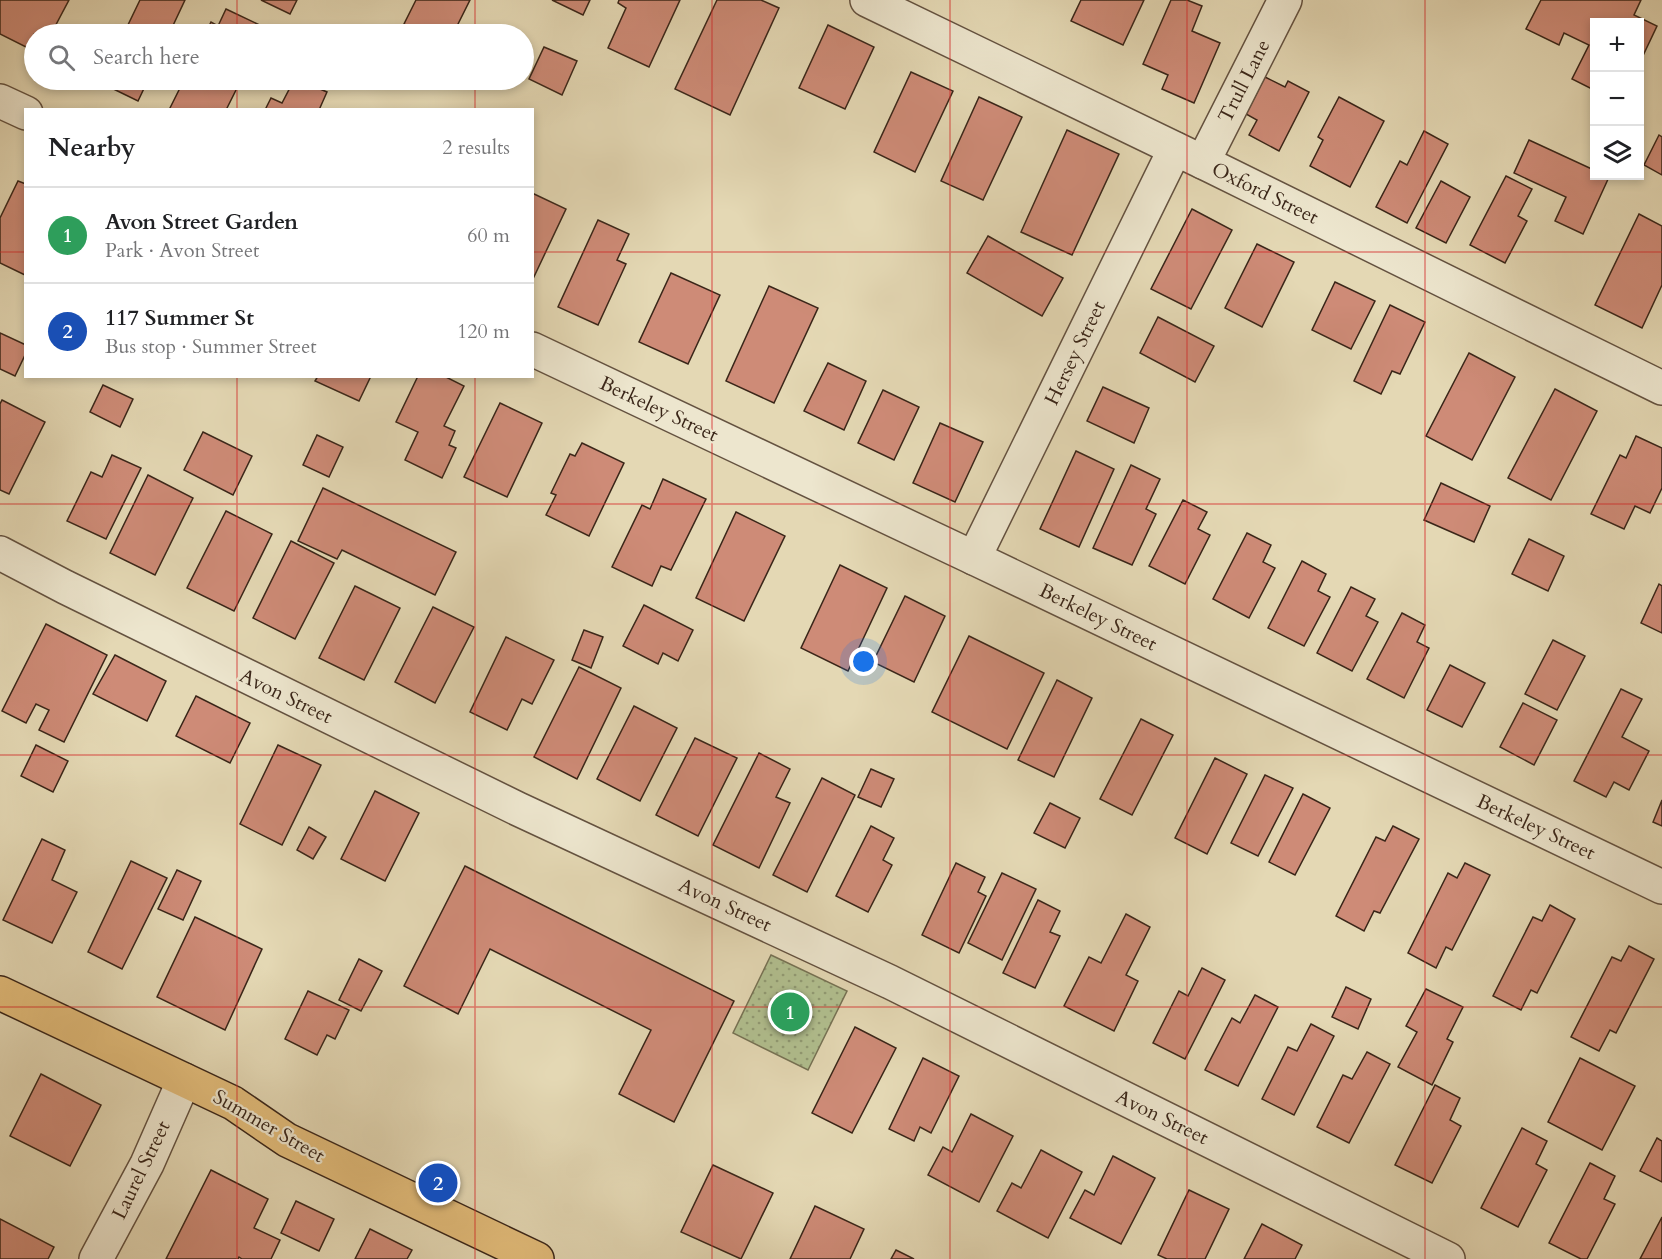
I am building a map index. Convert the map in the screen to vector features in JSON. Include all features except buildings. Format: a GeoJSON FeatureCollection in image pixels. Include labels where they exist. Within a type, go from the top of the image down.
{"type":"FeatureCollection","features":[{"type":"Feature","properties":{"kind":"main road","name":"Summer Street"},"geometry":{"type":"LineString","coordinates":[[0,993],[233,1103],[276,1135],[491,1249],[537,1259]]}},
{"type":"Feature","properties":{"kind":"street","name":"Oxford Street"},"geometry":{"type":"LineString","coordinates":[[867,0],[1189,155],[1662,388]]}},
{"type":"Feature","properties":{"kind":"street","name":"Trull Lane"},"geometry":{"type":"LineString","coordinates":[[1189,155],[1285,0]]}},
{"type":"Feature","properties":{"kind":"street"},"geometry":{"type":"LineString","coordinates":[[0,101],[24,112]]}},
{"type":"Feature","properties":{"kind":"street","name":"Hersey Street"},"geometry":{"type":"LineString","coordinates":[[974,558],[1189,155]]}},
{"type":"Feature","properties":{"kind":"street","name":"Berkeley Street"},"geometry":{"type":"LineString","coordinates":[[534,351],[974,558],[1662,887]]}},
{"type":"Feature","properties":{"kind":"street","name":"Avon Street"},"geometry":{"type":"LineString","coordinates":[[0,554],[518,810],[890,982],[1448,1259]]}},
{"type":"Feature","properties":{"kind":"street","name":"Laurel Street"},"geometry":{"type":"LineString","coordinates":[[96,1259],[147,1164],[183,1080]]}},
{"type":"Feature","properties":{"kind":"green space"},"geometry":{"type":"Polygon","coordinates":[[[771,955],[847,991],[808,1070],[733,1033],[771,955]]]}},
{"type":"Feature","properties":{"kind":"place","name":"Avon Street Garden"},"geometry":{"type":"Point","coordinates":[790,1012]}},
{"type":"Feature","properties":{"kind":"place","name":"117 Summer St"},"geometry":{"type":"Point","coordinates":[438,1183]}}]}
